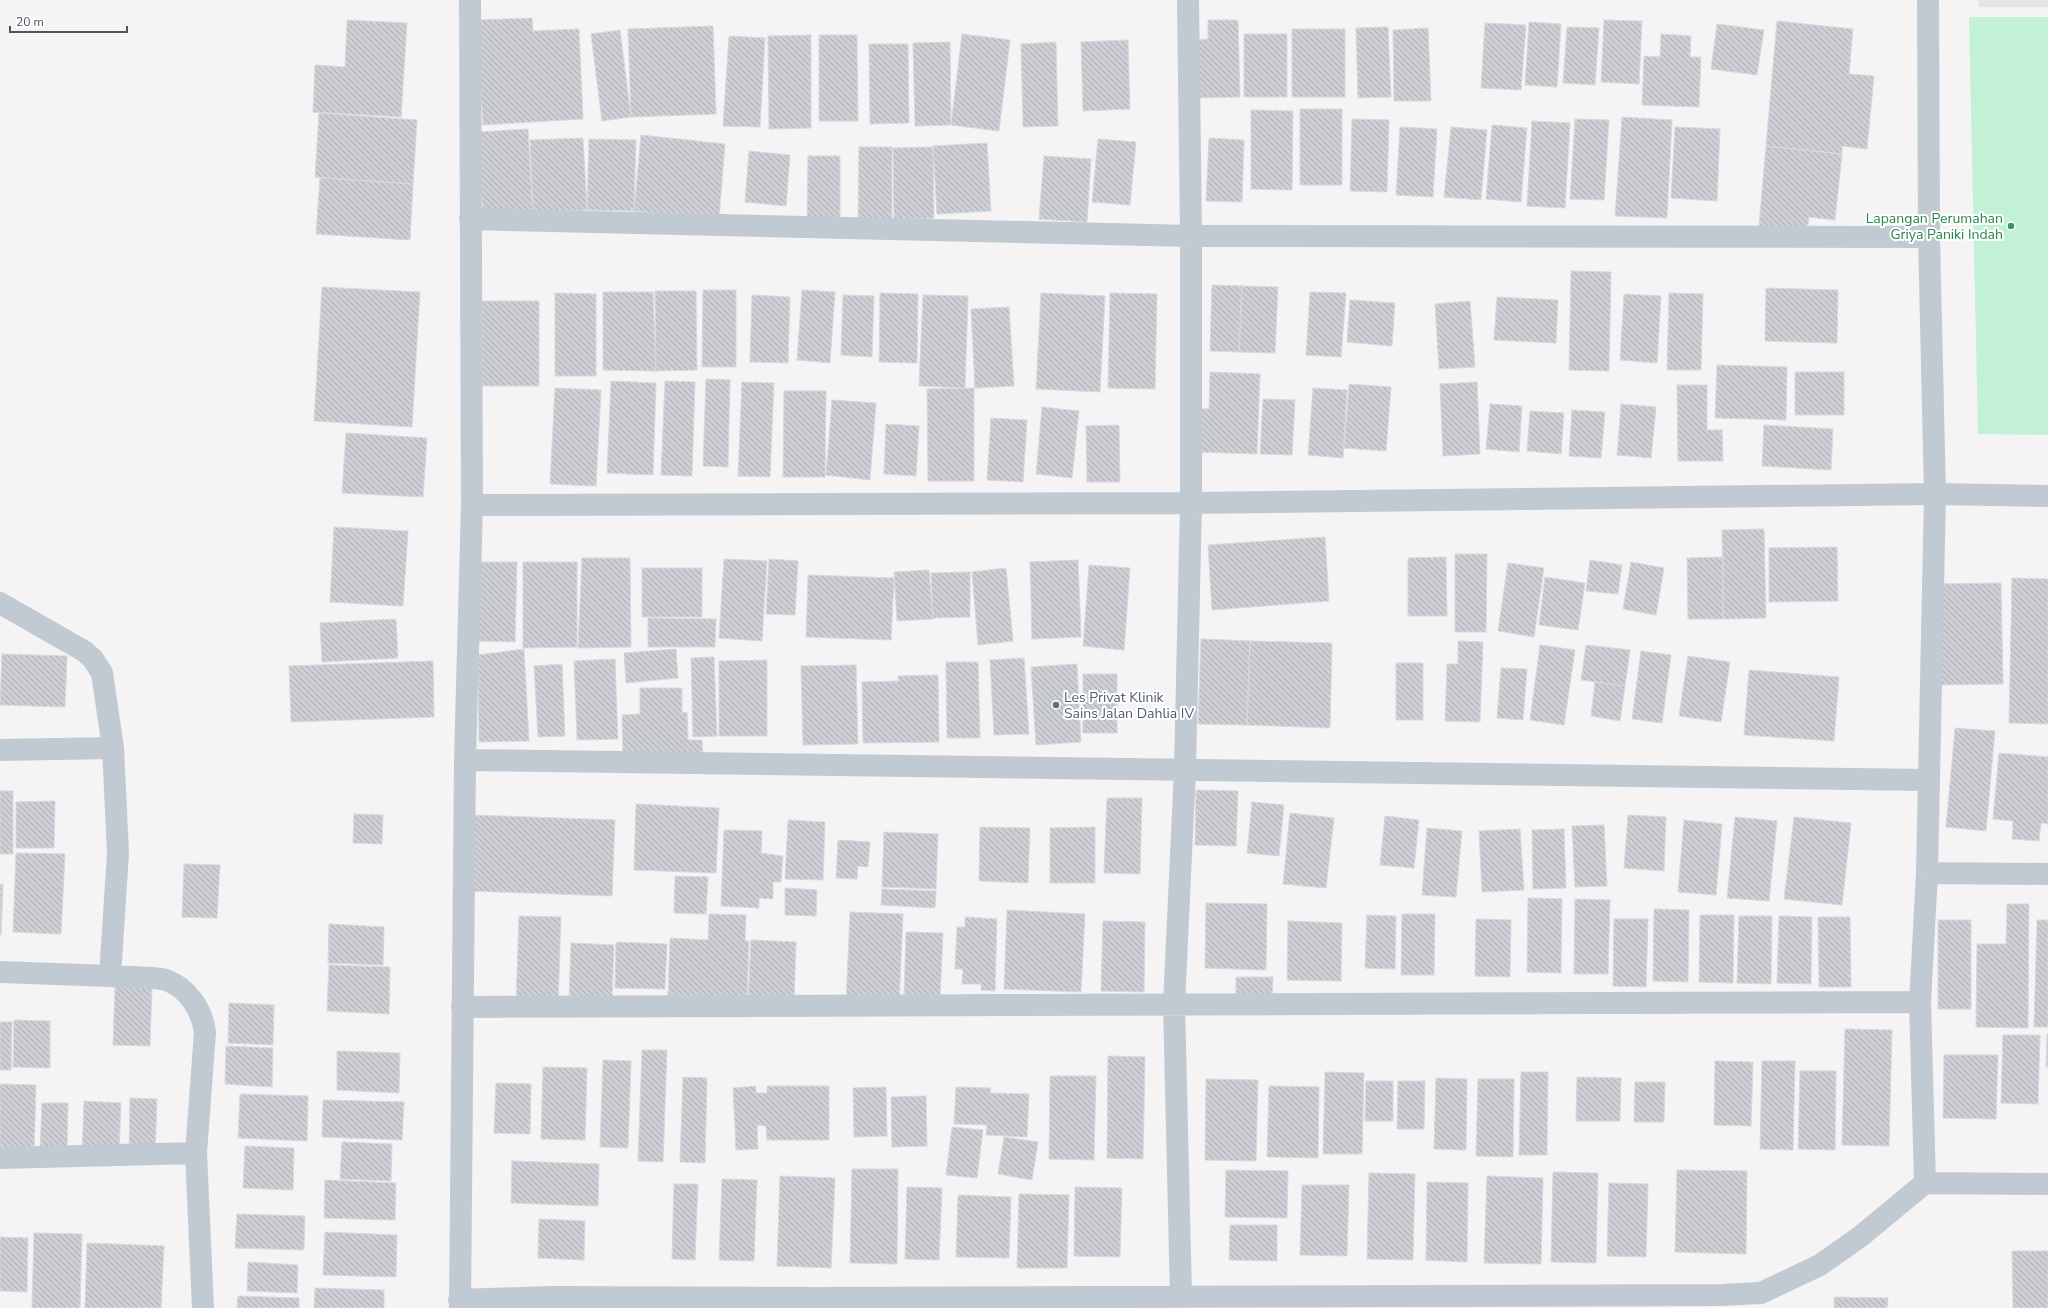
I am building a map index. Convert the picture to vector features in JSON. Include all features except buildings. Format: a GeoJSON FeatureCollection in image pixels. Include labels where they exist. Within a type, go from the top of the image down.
{"type":"FeatureCollection","features":[{"type":"Feature","properties":{"kind":"street"},"geometry":{"type":"LineString","coordinates":[[470,0],[472,505],[465,760],[460,1304],[551,1302],[818,1303],[1181,1297],[1722,1295],[1761,1293],[1820,1265],[1860,1236],[1925,1183],[2048,1184]]}},
{"type":"Feature","properties":{"kind":"street"},"geometry":{"type":"LineString","coordinates":[[1181,1297],[1174,1004],[1185,770],[1191,503],[1191,236],[1188,0]]}},
{"type":"Feature","properties":{"kind":"street"},"geometry":{"type":"LineString","coordinates":[[1925,1183],[1920,1002],[1927,873],[1935,494],[1929,237],[1928,0]]}},
{"type":"Feature","properties":{"kind":"street"},"geometry":{"type":"LineString","coordinates":[[470,219],[1191,236],[1929,237]]}},
{"type":"Feature","properties":{"kind":"street"},"geometry":{"type":"LineString","coordinates":[[472,505],[1191,503],[1935,494],[2048,496]]}},
{"type":"Feature","properties":{"kind":"street"},"geometry":{"type":"LineString","coordinates":[[0,603],[84,651],[93,659],[102,673],[113,748],[118,853],[110,976]]}},
{"type":"Feature","properties":{"kind":"street"},"geometry":{"type":"LineString","coordinates":[[0,750],[113,748]]}},
{"type":"Feature","properties":{"kind":"street"},"geometry":{"type":"LineString","coordinates":[[465,760],[1928,780]]}},
{"type":"Feature","properties":{"kind":"street"},"geometry":{"type":"LineString","coordinates":[[1927,873],[2048,874]]}},
{"type":"Feature","properties":{"kind":"street"},"geometry":{"type":"LineString","coordinates":[[0,972],[110,976],[165,980],[184,991],[198,1008],[205,1032],[196,1153],[203,1308]]}},
{"type":"Feature","properties":{"kind":"street"},"geometry":{"type":"LineString","coordinates":[[462,1007],[1920,1002]]}},
{"type":"Feature","properties":{"kind":"street"},"geometry":{"type":"LineString","coordinates":[[0,1158],[196,1153]]}},
{"type":"Feature","properties":{"kind":"shaded area"},"geometry":{"type":"Polygon","coordinates":[[[1978,0],[2048,0],[2048,7],[1979,7],[1978,0]]]}},
{"type":"Feature","properties":{"kind":"green space","name":"Lapangan Perumahan Griya Paniki Indah"},"geometry":{"type":"Polygon","coordinates":[[[1969,17],[2048,17],[2048,435],[1978,434],[1969,17]]]}},
{"type":"Feature","properties":{"kind":"place","name":"Lapangan Perumahan Griya Paniki Indah"},"geometry":{"type":"Point","coordinates":[2011,226]}},
{"type":"Feature","properties":{"kind":"place","name":"Les Privat Klinik Sains Jalan Dahlia IV"},"geometry":{"type":"Point","coordinates":[1056,705]}}]}
